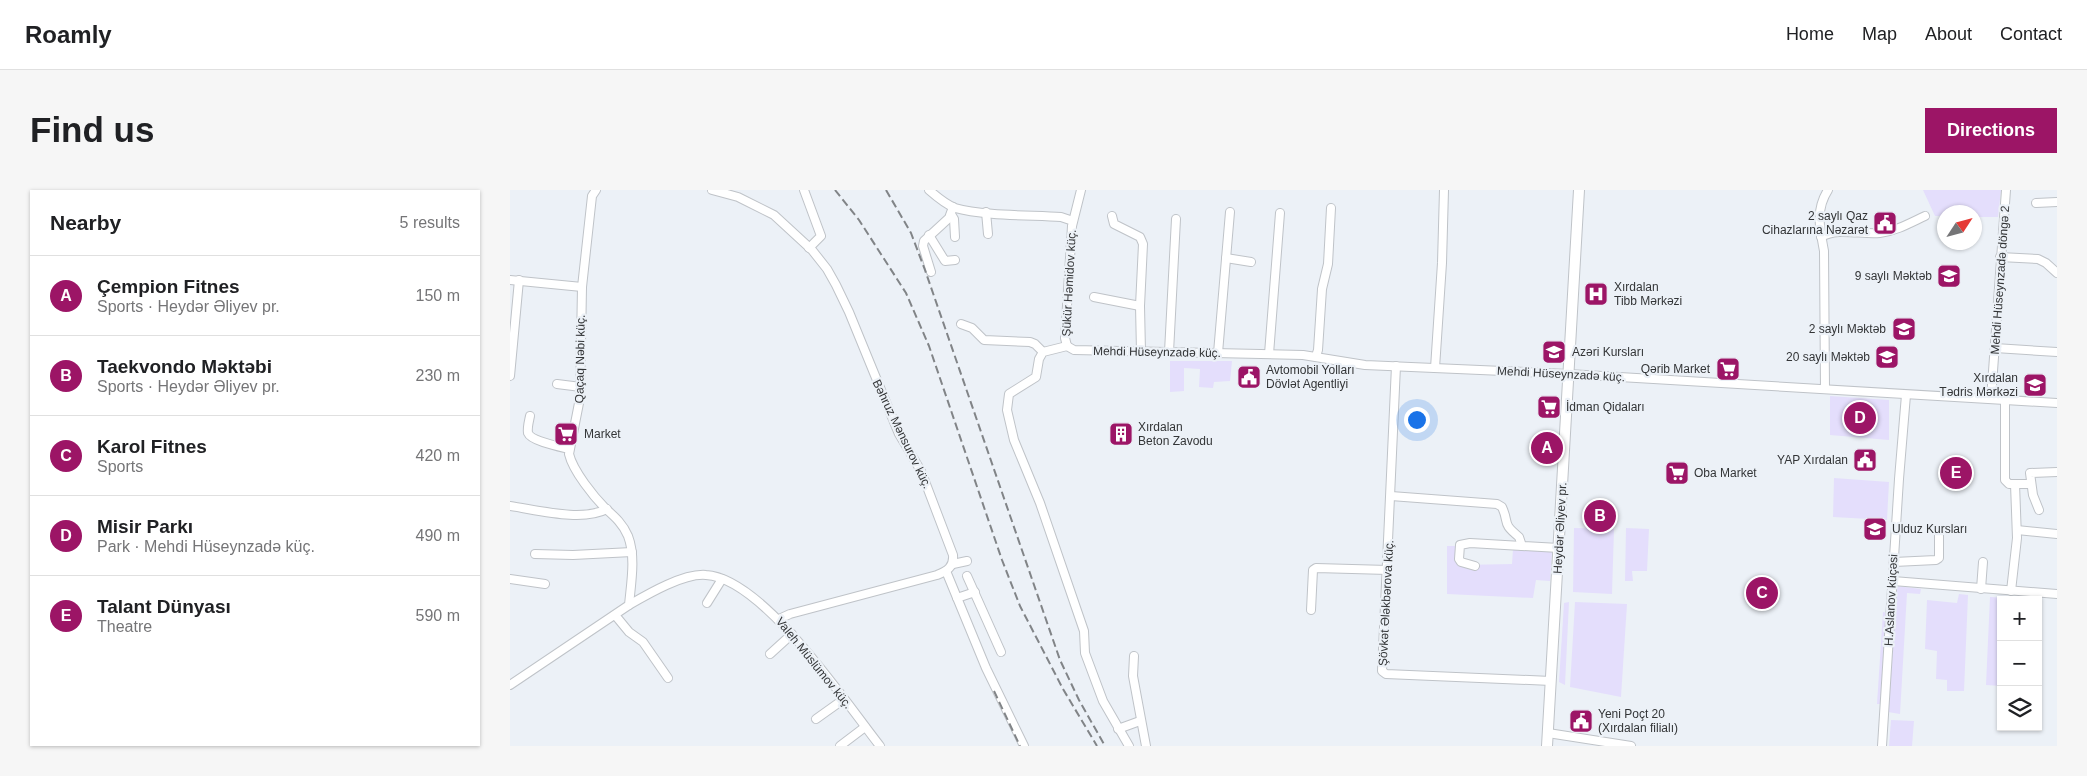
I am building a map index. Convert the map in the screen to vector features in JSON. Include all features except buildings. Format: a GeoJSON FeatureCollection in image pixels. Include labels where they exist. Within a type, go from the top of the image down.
{"type":"FeatureCollection","features":[{"type":"Feature","properties":{"kind":"main road","name":"Heydər Əliyev pr."},"geometry":{"type":"LineString","coordinates":[[1547,746],[1579,190]]}},
{"type":"Feature","properties":{"kind":"street","name":"Qaçaq Nəbi küç."},"geometry":{"type":"LineString","coordinates":[[570,449],[579,407],[581,387],[582,286],[591,202],[596,190]]}},
{"type":"Feature","properties":{"kind":"street","name":"Bəhruz Mənsurov küç."},"geometry":{"type":"LineString","coordinates":[[712,190],[738,197],[774,215],[809,248],[836,284],[899,434],[921,470],[953,555],[952,564]]}},
{"type":"Feature","properties":{"kind":"street"},"geometry":{"type":"LineString","coordinates":[[804,190],[821,236],[809,248]]}},
{"type":"Feature","properties":{"kind":"street"},"geometry":{"type":"LineString","coordinates":[[930,190],[952,210],[1061,217],[1073,221]]}},
{"type":"Feature","properties":{"kind":"street","name":"Şükür Həmidov küç."},"geometry":{"type":"LineString","coordinates":[[1067,346],[1065,338],[1073,221],[1081,190]]}},
{"type":"Feature","properties":{"kind":"street"},"geometry":{"type":"LineString","coordinates":[[1435,368],[1442,263],[1444,190]]}},
{"type":"Feature","properties":{"kind":"street"},"geometry":{"type":"LineString","coordinates":[[1825,389],[1824,251],[1820,237],[1819,219],[1821,207],[1828,190]]}},
{"type":"Feature","properties":{"kind":"street","name":"Mehdi Hüseynzadə döngə 2"},"geometry":{"type":"LineString","coordinates":[[1991,400],[2006,190]]}},
{"type":"Feature","properties":{"kind":"street"},"geometry":{"type":"LineString","coordinates":[[2036,203],[2057,202]]}},
{"type":"Feature","properties":{"kind":"street"},"geometry":{"type":"LineString","coordinates":[[1316,356],[1319,346],[1322,289],[1328,264],[1331,208]]}},
{"type":"Feature","properties":{"kind":"street"},"geometry":{"type":"LineString","coordinates":[[931,272],[923,246],[924,241],[952,210]]}},
{"type":"Feature","properties":{"kind":"street"},"geometry":{"type":"LineString","coordinates":[[952,210],[955,237]]}},
{"type":"Feature","properties":{"kind":"street"},"geometry":{"type":"LineString","coordinates":[[986,212],[988,234]]}},
{"type":"Feature","properties":{"kind":"street"},"geometry":{"type":"LineString","coordinates":[[1218,353],[1230,212]]}},
{"type":"Feature","properties":{"kind":"street"},"geometry":{"type":"LineString","coordinates":[[1269,354],[1280,213]]}},
{"type":"Feature","properties":{"kind":"street"},"geometry":{"type":"LineString","coordinates":[[1112,216],[1114,224],[1140,237],[1143,244],[1140,352]]}},
{"type":"Feature","properties":{"kind":"street"},"geometry":{"type":"LineString","coordinates":[[1820,237],[1832,232],[1863,234],[1886,232],[1925,216]]}},
{"type":"Feature","properties":{"kind":"street"},"geometry":{"type":"LineString","coordinates":[[1170,352],[1176,219]]}},
{"type":"Feature","properties":{"kind":"street"},"geometry":{"type":"LineString","coordinates":[[929,235],[945,261],[955,260]]}},
{"type":"Feature","properties":{"kind":"street"},"geometry":{"type":"LineString","coordinates":[[2000,257],[2038,259],[2046,262],[2057,273]]}},
{"type":"Feature","properties":{"kind":"street"},"geometry":{"type":"LineString","coordinates":[[1226,258],[1251,262]]}},
{"type":"Feature","properties":{"kind":"street"},"geometry":{"type":"LineString","coordinates":[[510,280],[582,286]]}},
{"type":"Feature","properties":{"kind":"street"},"geometry":{"type":"LineString","coordinates":[[510,376],[519,280]]}},
{"type":"Feature","properties":{"kind":"street"},"geometry":{"type":"LineString","coordinates":[[1094,297],[1140,306]]}},
{"type":"Feature","properties":{"kind":"street"},"geometry":{"type":"LineString","coordinates":[[961,324],[972,328],[984,340],[1030,342],[1043,352]]}},
{"type":"Feature","properties":{"kind":"street"},"geometry":{"type":"LineString","coordinates":[[1067,346],[1043,352],[1039,359],[1036,377],[1009,394],[1007,410],[1016,446],[1040,503],[1084,631],[1085,653],[1103,701],[1129,746]]}},
{"type":"Feature","properties":{"kind":"street","name":"Mehdi Hüseynzadə küç."},"geometry":{"type":"LineString","coordinates":[[1067,346],[1074,350],[1316,356],[1365,365],[1569,374],[2057,403]]}},
{"type":"Feature","properties":{"kind":"street"},"geometry":{"type":"LineString","coordinates":[[1995,348],[2057,352]]}},
{"type":"Feature","properties":{"kind":"street","name":"Şövkət Ələkbərova küç."},"geometry":{"type":"LineString","coordinates":[[1396,366],[1388,570],[1381,668],[1384,673],[1551,681]]}},
{"type":"Feature","properties":{"kind":"street"},"geometry":{"type":"LineString","coordinates":[[557,384],[581,387]]}},
{"type":"Feature","properties":{"kind":"street","name":"H.Aslanov küçəsi"},"geometry":{"type":"LineString","coordinates":[[1882,746],[1898,479],[1906,395]]}},
{"type":"Feature","properties":{"kind":"street"},"geometry":{"type":"LineString","coordinates":[[2005,400],[2005,480],[2009,484],[2030,484]]}},
{"type":"Feature","properties":{"kind":"street"},"geometry":{"type":"LineString","coordinates":[[510,684],[629,605],[632,552],[624,528],[593,494],[572,463],[570,449],[530,436],[528,431],[530,416]]}},
{"type":"Feature","properties":{"kind":"street"},"geometry":{"type":"LineString","coordinates":[[2039,510],[2030,484],[2030,473],[2057,472]]}},
{"type":"Feature","properties":{"kind":"street"},"geometry":{"type":"LineString","coordinates":[[2011,591],[2017,551],[2015,484]]}},
{"type":"Feature","properties":{"kind":"street"},"geometry":{"type":"LineString","coordinates":[[1391,496],[1497,504],[1502,507],[1506,524],[1510,531],[1519,537],[1522,546]]}},
{"type":"Feature","properties":{"kind":"street"},"geometry":{"type":"LineString","coordinates":[[510,506],[580,515],[598,514],[607,509]]}},
{"type":"Feature","properties":{"kind":"street"},"geometry":{"type":"LineString","coordinates":[[2017,530],[2057,534]]}},
{"type":"Feature","properties":{"kind":"street"},"geometry":{"type":"LineString","coordinates":[[1894,562],[1939,558],[1939,532]]}},
{"type":"Feature","properties":{"kind":"street"},"geometry":{"type":"LineString","coordinates":[[1475,566],[1461,562],[1459,559],[1460,545],[1470,543],[1558,548]]}},
{"type":"Feature","properties":{"kind":"street"},"geometry":{"type":"LineString","coordinates":[[535,554],[580,555],[632,552]]}},
{"type":"Feature","properties":{"kind":"street"},"geometry":{"type":"LineString","coordinates":[[779,619],[790,614],[946,571],[952,564],[967,560]]}},
{"type":"Feature","properties":{"kind":"street"},"geometry":{"type":"LineString","coordinates":[[1981,589],[1984,562]]}},
{"type":"Feature","properties":{"kind":"street"},"geometry":{"type":"LineString","coordinates":[[1310,610],[1313,570],[1316,568],[1388,570]]}},
{"type":"Feature","properties":{"kind":"street"},"geometry":{"type":"LineString","coordinates":[[946,571],[986,668],[1024,746]]}},
{"type":"Feature","properties":{"kind":"street","name":"Valeh Müslümov küç."},"geometry":{"type":"LineString","coordinates":[[629,605],[686,578],[706,575],[722,579],[740,588],[779,619],[880,746]]}},
{"type":"Feature","properties":{"kind":"street"},"geometry":{"type":"LineString","coordinates":[[967,576],[1001,652]]}},
{"type":"Feature","properties":{"kind":"street"},"geometry":{"type":"LineString","coordinates":[[510,579],[545,584]]}},
{"type":"Feature","properties":{"kind":"street"},"geometry":{"type":"LineString","coordinates":[[707,603],[722,579]]}},
{"type":"Feature","properties":{"kind":"street"},"geometry":{"type":"LineString","coordinates":[[1893,581],[2057,594]]}},
{"type":"Feature","properties":{"kind":"street"},"geometry":{"type":"LineString","coordinates":[[957,598],[975,592]]}},
{"type":"Feature","properties":{"kind":"street"},"geometry":{"type":"LineString","coordinates":[[615,615],[629,632],[643,642],[668,678]]}},
{"type":"Feature","properties":{"kind":"street"},"geometry":{"type":"LineString","coordinates":[[770,654],[792,634]]}},
{"type":"Feature","properties":{"kind":"street"},"geometry":{"type":"LineString","coordinates":[[1134,656],[1133,676],[1146,746]]}},
{"type":"Feature","properties":{"kind":"street"},"geometry":{"type":"LineString","coordinates":[[816,719],[844,699]]}},
{"type":"Feature","properties":{"kind":"street"},"geometry":{"type":"LineString","coordinates":[[1118,729],[1140,721]]}},
{"type":"Feature","properties":{"kind":"street"},"geometry":{"type":"LineString","coordinates":[[840,746],[865,727]]}},
{"type":"Feature","properties":{"kind":"street"},"geometry":{"type":"LineString","coordinates":[[1548,733],[1631,746]]}},
{"type":"Feature","properties":{"kind":"shaded area"},"geometry":{"type":"Polygon","coordinates":[[[1923,190],[2001,190],[1998,217],[1982,217],[1982,205],[1937,205],[1937,216],[1935,216],[1923,190]]]}},
{"type":"Feature","properties":{"kind":"shaded area"},"geometry":{"type":"Polygon","coordinates":[[[1170,361],[1232,361],[1230,381],[1214,382],[1213,388],[1199,387],[1200,369],[1184,368],[1184,391],[1170,392],[1170,361]]]}},
{"type":"Feature","properties":{"kind":"shaded area"},"geometry":{"type":"Polygon","coordinates":[[[1830,396],[1889,400],[1889,440],[1830,435],[1830,396]]]}},
{"type":"Feature","properties":{"kind":"shaded area"},"geometry":{"type":"Polygon","coordinates":[[[1834,478],[1889,482],[1887,520],[1833,517],[1834,478]]]}},
{"type":"Feature","properties":{"kind":"shaded area"},"geometry":{"type":"Polygon","coordinates":[[[1574,528],[1614,529],[1612,594],[1573,592],[1574,528]]]}},
{"type":"Feature","properties":{"kind":"shaded area"},"geometry":{"type":"Polygon","coordinates":[[[1626,528],[1649,529],[1647,571],[1632,571],[1633,581],[1625,581],[1626,528]]]}},
{"type":"Feature","properties":{"kind":"shaded area"},"geometry":{"type":"Polygon","coordinates":[[[1447,546],[1462,546],[1463,565],[1512,564],[1513,549],[1552,551],[1550,581],[1536,580],[1533,598],[1447,594],[1447,546]]]}},
{"type":"Feature","properties":{"kind":"shaded area"},"geometry":{"type":"Polygon","coordinates":[[[1897,586],[1921,589],[1920,594],[1907,593],[1900,714],[1888,712],[1897,586]]]}},
{"type":"Feature","properties":{"kind":"shaded area"},"geometry":{"type":"Polygon","coordinates":[[[1959,594],[1968,595],[1964,691],[1947,691],[1947,680],[1936,679],[1937,651],[1925,649],[1927,600],[1957,603],[1959,594]]]}},
{"type":"Feature","properties":{"kind":"shaded area"},"geometry":{"type":"Polygon","coordinates":[[[1990,597],[1997,597],[1997,686],[1986,685],[1990,597]]]}},
{"type":"Feature","properties":{"kind":"shaded area"},"geometry":{"type":"Polygon","coordinates":[[[1569,602],[1565,685],[1559,682],[1564,603],[1569,602]]]}},
{"type":"Feature","properties":{"kind":"shaded area"},"geometry":{"type":"Polygon","coordinates":[[[1575,602],[1627,604],[1621,697],[1570,687],[1575,602]]]}},
{"type":"Feature","properties":{"kind":"shaded area"},"geometry":{"type":"Polygon","coordinates":[[[1883,612],[1887,613],[1881,704],[1877,704],[1883,612]]]}},
{"type":"Feature","properties":{"kind":"shaded area"},"geometry":{"type":"Polygon","coordinates":[[[1891,720],[1914,721],[1912,746],[1889,746],[1891,720]]]}},
{"type":"Feature","properties":{"kind":"railway"},"geometry":{"type":"LineString","coordinates":[[835,190],[859,220],[906,293],[929,346],[1002,560],[1020,606],[1063,689],[1097,746]]}},
{"type":"Feature","properties":{"kind":"railway"},"geometry":{"type":"LineString","coordinates":[[886,190],[911,233],[925,270],[1060,660],[1079,700],[1105,746]]}},
{"type":"Feature","properties":{"kind":"railway"},"geometry":{"type":"LineString","coordinates":[[994,691],[1020,746]]}},
{"type":"Feature","properties":{"kind":"place","name":"2 saylı Qaz Cihazlarına Nəzarət"},"geometry":{"type":"Point","coordinates":[1885,223]}},
{"type":"Feature","properties":{"kind":"place","name":"9 saylı Məktəb"},"geometry":{"type":"Point","coordinates":[1949,276]}},
{"type":"Feature","properties":{"kind":"place","name":"Xırdalan Tibb Mərkəzi"},"geometry":{"type":"Point","coordinates":[1596,294]}},
{"type":"Feature","properties":{"kind":"place","name":"2 saylı Məktəb"},"geometry":{"type":"Point","coordinates":[1904,329]}},
{"type":"Feature","properties":{"kind":"place","name":"Azəri Kursları"},"geometry":{"type":"Point","coordinates":[1554,352]}},
{"type":"Feature","properties":{"kind":"place","name":"20 saylı Məktəb"},"geometry":{"type":"Point","coordinates":[1887,357]}},
{"type":"Feature","properties":{"kind":"place","name":"Qərib Market"},"geometry":{"type":"Point","coordinates":[1728,369]}},
{"type":"Feature","properties":{"kind":"place","name":"Avtomobil Yolları Dövlət Agentliyi"},"geometry":{"type":"Point","coordinates":[1249,377]}},
{"type":"Feature","properties":{"kind":"place","name":"Xırdalan Tədris Mərkəzi"},"geometry":{"type":"Point","coordinates":[2035,385]}},
{"type":"Feature","properties":{"kind":"place","name":"İdman Qidaları"},"geometry":{"type":"Point","coordinates":[1549,407]}},
{"type":"Feature","properties":{"kind":"place","name":"Misir Parkı"},"geometry":{"type":"Point","coordinates":[1860,418]}},
{"type":"Feature","properties":{"kind":"place","name":"Market"},"geometry":{"type":"Point","coordinates":[566,434]}},
{"type":"Feature","properties":{"kind":"place","name":"Xırdalan Beton Zavodu"},"geometry":{"type":"Point","coordinates":[1121,434]}},
{"type":"Feature","properties":{"kind":"place","name":"Çempion Fitnes"},"geometry":{"type":"Point","coordinates":[1547,448]}},
{"type":"Feature","properties":{"kind":"place","name":"YAP Xırdalan"},"geometry":{"type":"Point","coordinates":[1865,460]}},
{"type":"Feature","properties":{"kind":"place","name":"Oba Market"},"geometry":{"type":"Point","coordinates":[1677,473]}},
{"type":"Feature","properties":{"kind":"place","name":"Talant Dünyası"},"geometry":{"type":"Point","coordinates":[1956,473]}},
{"type":"Feature","properties":{"kind":"place","name":"Taekvondo Məktəbi"},"geometry":{"type":"Point","coordinates":[1600,516]}},
{"type":"Feature","properties":{"kind":"place","name":"Ulduz Kursları"},"geometry":{"type":"Point","coordinates":[1875,529]}},
{"type":"Feature","properties":{"kind":"place","name":"Karol Fitnes"},"geometry":{"type":"Point","coordinates":[1762,593]}},
{"type":"Feature","properties":{"kind":"place","name":"Yeni Poçt 20 (Xırdalan filialı)"},"geometry":{"type":"Point","coordinates":[1581,721]}}]}
